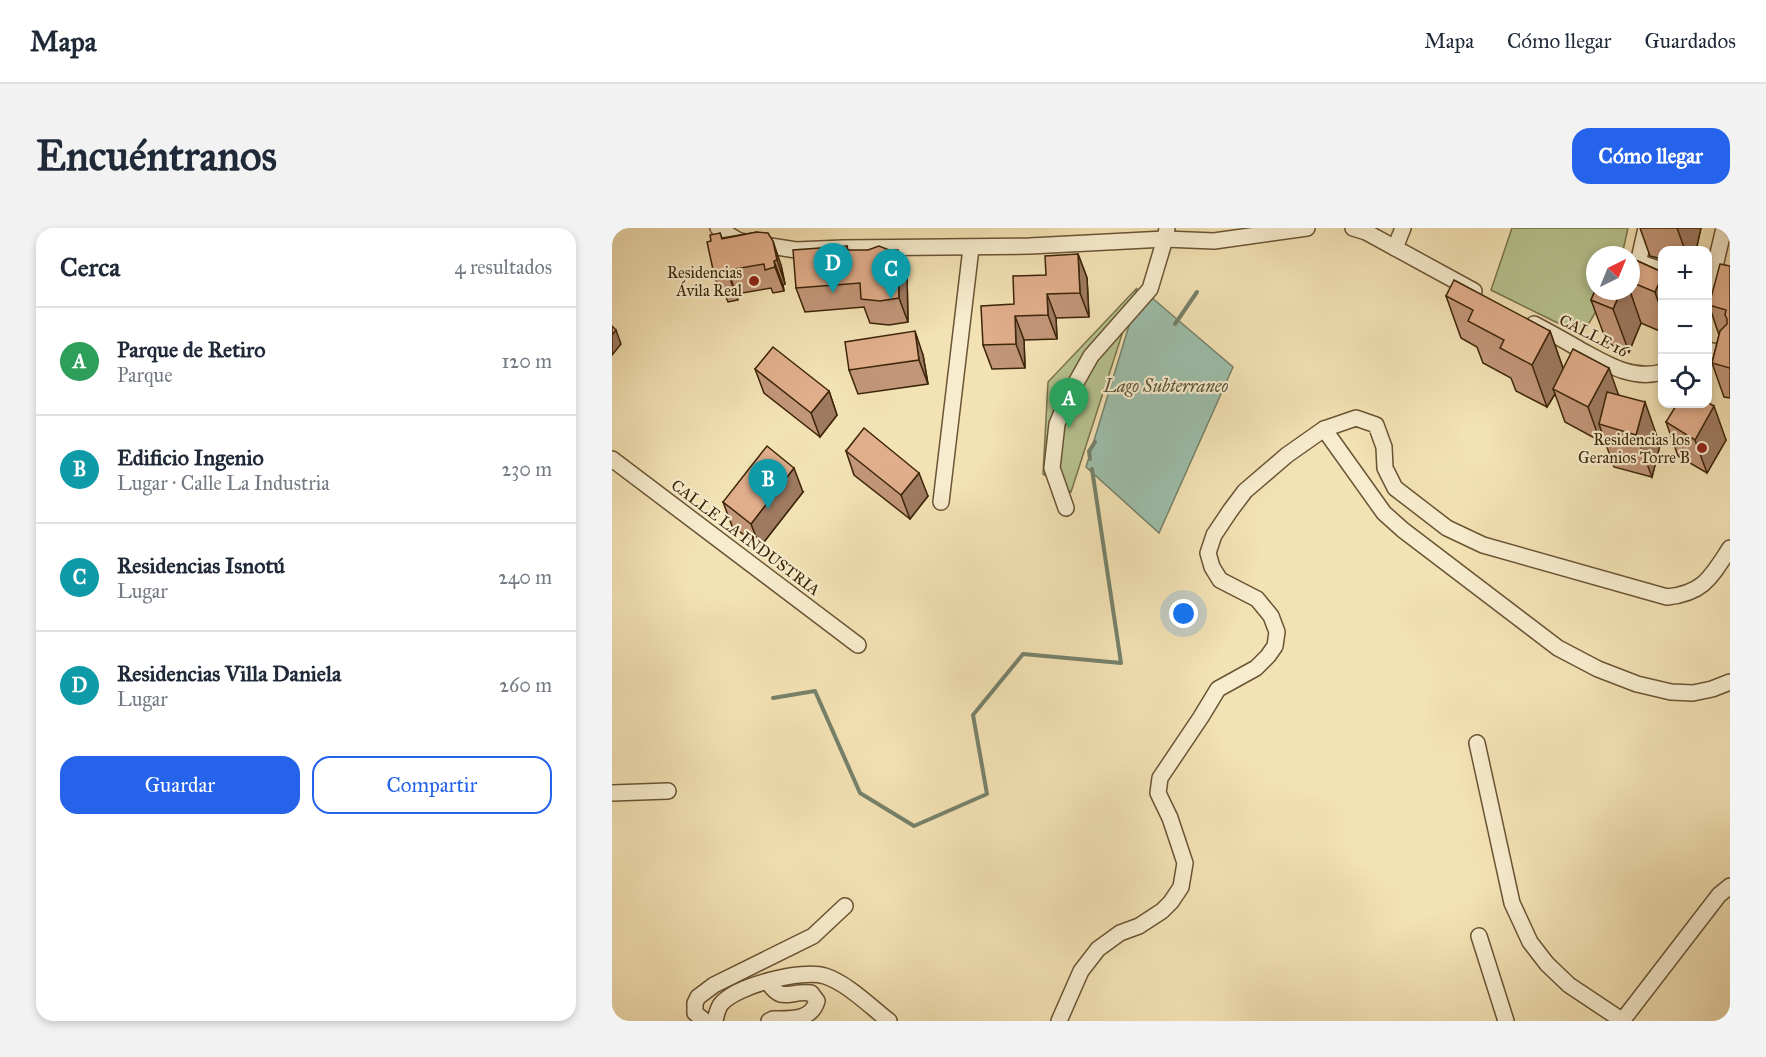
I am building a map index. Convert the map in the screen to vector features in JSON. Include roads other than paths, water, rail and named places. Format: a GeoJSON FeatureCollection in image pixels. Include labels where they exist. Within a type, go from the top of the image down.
{"type":"FeatureCollection","features":[{"type":"Feature","properties":{"kind":"street"},"geometry":{"type":"LineString","coordinates":[[718,228],[739,241],[796,250],[1030,246],[1166,234],[1214,241],[1307,228]]}},
{"type":"Feature","properties":{"kind":"street"},"geometry":{"type":"LineString","coordinates":[[1353,228],[1366,232],[1490,300]]}},
{"type":"Feature","properties":{"kind":"street"},"geometry":{"type":"LineString","coordinates":[[1395,248],[1403,228]]}},
{"type":"Feature","properties":{"kind":"street"},"geometry":{"type":"LineString","coordinates":[[1646,228],[1639,259],[1641,263],[1658,269]]}},
{"type":"Feature","properties":{"kind":"street"},"geometry":{"type":"LineString","coordinates":[[1712,272],[1726,233]]}},
{"type":"Feature","properties":{"kind":"street"},"geometry":{"type":"LineString","coordinates":[[1066,508],[1052,468],[1057,424],[1069,395],[1091,356],[1150,289],[1166,234]]}},
{"type":"Feature","properties":{"kind":"street"},"geometry":{"type":"LineString","coordinates":[[941,502],[971,248]]}},
{"type":"Feature","properties":{"kind":"street","name":"CALLE 16"},"geometry":{"type":"LineString","coordinates":[[1522,317],[1616,369],[1636,374],[1658,374]]}},
{"type":"Feature","properties":{"kind":"street"},"geometry":{"type":"LineString","coordinates":[[1712,351],[1730,356]]}},
{"type":"Feature","properties":{"kind":"street"},"geometry":{"type":"LineString","coordinates":[[1059,1021],[1081,971],[1098,949],[1120,933],[1139,926],[1162,911],[1181,887],[1185,863],[1170,818],[1158,793],[1160,778],[1218,689],[1256,668],[1275,646],[1277,632],[1271,616],[1257,599],[1220,580],[1212,567],[1208,553],[1214,535],[1245,491],[1287,455],[1324,429],[1356,418],[1376,425],[1384,447],[1385,468],[1395,488],[1447,528],[1483,545],[1667,597],[1685,595],[1698,589],[1730,548]]}},
{"type":"Feature","properties":{"kind":"street"},"geometry":{"type":"LineString","coordinates":[[1324,429],[1384,513],[1402,530],[1558,648],[1598,669],[1637,684],[1671,692],[1693,693],[1730,682]]}},
{"type":"Feature","properties":{"kind":"street","name":"CALLE LA INDUSTRIA"},"geometry":{"type":"LineString","coordinates":[[612,459],[858,645]]}},
{"type":"Feature","properties":{"kind":"street"},"geometry":{"type":"LineString","coordinates":[[1477,743],[1512,903],[1530,942],[1547,964],[1569,985],[1623,1021],[1719,895],[1730,886]]}},
{"type":"Feature","properties":{"kind":"street"},"geometry":{"type":"LineString","coordinates":[[612,794],[668,791]]}},
{"type":"Feature","properties":{"kind":"street"},"geometry":{"type":"LineString","coordinates":[[705,1021],[695,1013],[695,1003],[698,998],[714,985],[813,936],[845,906]]}},
{"type":"Feature","properties":{"kind":"street"},"geometry":{"type":"LineString","coordinates":[[1479,936],[1506,1021]]}},
{"type":"Feature","properties":{"kind":"street"},"geometry":{"type":"LineString","coordinates":[[715,1021],[720,1005],[738,991],[795,974],[824,976],[845,986],[889,1021]]}},
{"type":"Feature","properties":{"kind":"street"},"geometry":{"type":"LineString","coordinates":[[768,982],[775,992],[783,996],[798,992],[811,993],[818,1001],[816,1008],[808,1015],[798,1019],[769,1021]]}},
{"type":"Feature","properties":{"kind":"water","name":"Lago Subterraneo"},"geometry":{"type":"Polygon","coordinates":[[[1151,297],[1233,367],[1159,533],[1086,467],[1131,319],[1151,297]]]}},
{"type":"Feature","properties":{"kind":"waterway"},"geometry":{"type":"LineString","coordinates":[[1175,324],[1197,292]]}},
{"type":"Feature","properties":{"kind":"waterway"},"geometry":{"type":"LineString","coordinates":[[1090,459],[1089,451],[1095,442]]}},
{"type":"Feature","properties":{"kind":"waterway"},"geometry":{"type":"LineString","coordinates":[[773,698],[815,691],[860,793],[914,826],[987,794],[973,715],[1023,654],[1121,663],[1092,469]]}},
{"type":"Feature","properties":{"kind":"place","name":"Residencias Ávila Real"},"geometry":{"type":"Point","coordinates":[754,281]}},
{"type":"Feature","properties":{"kind":"place","name":"Residencias Villa Daniela"},"geometry":{"type":"Point","coordinates":[833,293]}},
{"type":"Feature","properties":{"kind":"place","name":"Residencias Isnotú"},"geometry":{"type":"Point","coordinates":[891,299]}},
{"type":"Feature","properties":{"kind":"place","name":"Parque de Retiro"},"geometry":{"type":"Point","coordinates":[1069,428]}},
{"type":"Feature","properties":{"kind":"place","name":"Residencias los Geranios Torre B"},"geometry":{"type":"Point","coordinates":[1702,448]}},
{"type":"Feature","properties":{"kind":"place","name":"Edificio Ingenio"},"geometry":{"type":"Point","coordinates":[768,509]}}]}
